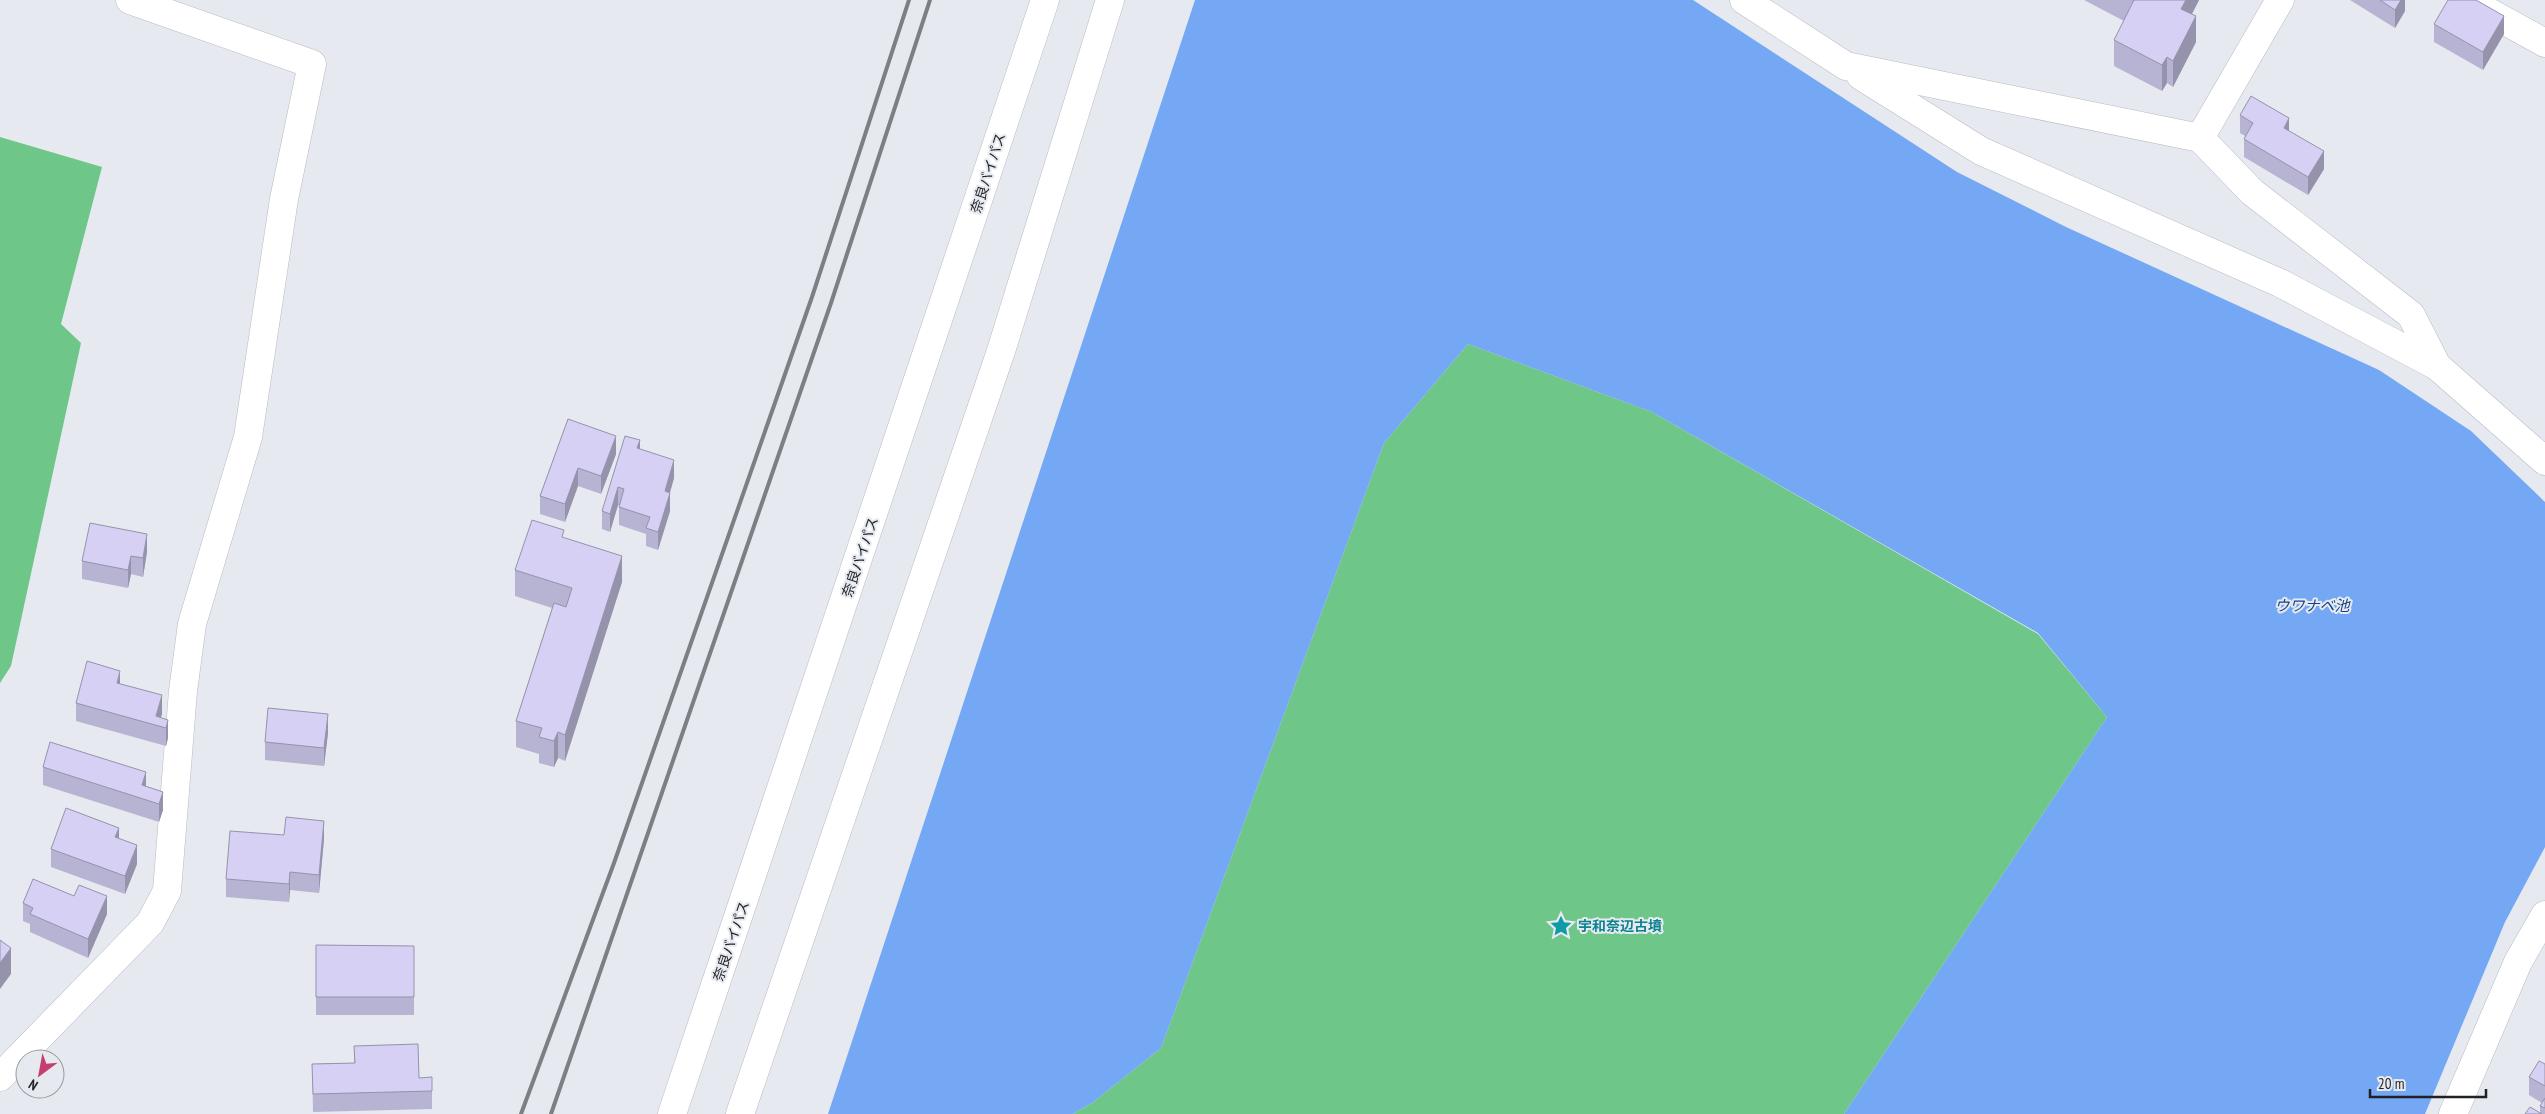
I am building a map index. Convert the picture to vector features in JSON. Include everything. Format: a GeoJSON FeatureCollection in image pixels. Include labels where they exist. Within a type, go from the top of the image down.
{"type":"FeatureCollection","features":[{"type":"Feature","properties":{"kind":"main road"},"geometry":{"type":"LineString","coordinates":[[0,1077],[150,923],[167,891],[184,691],[192,624],[248,437],[284,199],[312,64],[130,0]]}},
{"type":"Feature","properties":{"kind":"main road","name":"奈良バイパス"},"geometry":{"type":"LineString","coordinates":[[672,1114],[1045,0]]}},
{"type":"Feature","properties":{"kind":"main road"},"geometry":{"type":"LineString","coordinates":[[740,1114],[1001,351],[1110,0]]}},
{"type":"Feature","properties":{"kind":"main road"},"geometry":{"type":"LineString","coordinates":[[1744,0],[1981,151],[2280,283],[2437,366],[2545,461]]}},
{"type":"Feature","properties":{"kind":"main road"},"geometry":{"type":"LineString","coordinates":[[2200,138],[2280,0]]}},
{"type":"Feature","properties":{"kind":"main road"},"geometry":{"type":"LineString","coordinates":[[2467,0],[2545,43]]}},
{"type":"Feature","properties":{"kind":"main road"},"geometry":{"type":"LineString","coordinates":[[1846,66],[2200,138],[2252,192],[2411,315],[2437,366]]}},
{"type":"Feature","properties":{"kind":"main road"},"geometry":{"type":"LineString","coordinates":[[2453,1114],[2518,962],[2545,915]]}},
{"type":"Feature","properties":{"kind":"green space"},"geometry":{"type":"Polygon","coordinates":[[[0,137],[102,167],[61,324],[81,343],[11,666],[0,683],[0,137]]]}},
{"type":"Feature","properties":{"kind":"green space"},"geometry":{"type":"Polygon","coordinates":[[[1468,344],[1652,412],[2038,634],[2107,717],[1844,1114],[1072,1114],[1092,1103],[1161,1048],[1384,443],[1468,344]]]}},
{"type":"Feature","properties":{"kind":"water","name":"ウワナベ池"},"geometry":{"type":"Polygon","coordinates":[[[1195,0],[1693,0],[1957,172],[2066,227],[2379,370],[2471,431],[2545,502],[2545,847],[2505,922],[2425,1114],[1844,1114],[2107,717],[2038,633],[1652,412],[1468,344],[1384,443],[1161,1048],[1092,1103],[1072,1114],[828,1114],[1195,0]]]}},
{"type":"Feature","properties":{"kind":"building"},"geometry":{"type":"Polygon","coordinates":[[[2134,0],[2186,0],[2181,9],[2196,16],[2173,61],[2167,57],[2162,65],[2114,40],[2134,0]]]}},
{"type":"Feature","properties":{"kind":"building"},"geometry":{"type":"Polygon","coordinates":[[[2380,0],[2401,0],[2395,10],[2380,0]]]}},
{"type":"Feature","properties":{"kind":"building"},"geometry":{"type":"Polygon","coordinates":[[[2448,0],[2476,0],[2504,16],[2483,52],[2434,24],[2448,0]]]}},
{"type":"Feature","properties":{"kind":"building"},"geometry":{"type":"Polygon","coordinates":[[[2251,96],[2289,118],[2284,128],[2324,151],[2308,177],[2244,139],[2253,123],[2240,115],[2251,96]]]}},
{"type":"Feature","properties":{"kind":"building"},"geometry":{"type":"Polygon","coordinates":[[[568,419],[616,436],[601,476],[578,468],[565,504],[540,496],[568,419]]]}},
{"type":"Feature","properties":{"kind":"building"},"geometry":{"type":"Polygon","coordinates":[[[625,436],[640,440],[637,448],[674,460],[665,491],[670,493],[658,532],[646,528],[650,517],[619,507],[624,489],[618,487],[610,514],[602,511],[625,436]]]}},
{"type":"Feature","properties":{"kind":"building"},"geometry":{"type":"Polygon","coordinates":[[[532,520],[564,530],[562,537],[622,556],[565,735],[558,732],[554,741],[539,737],[542,728],[516,721],[554,603],[566,607],[572,588],[515,570],[532,520]]]}},
{"type":"Feature","properties":{"kind":"building"},"geometry":{"type":"Polygon","coordinates":[[[90,523],[147,534],[143,558],[131,556],[128,570],[82,561],[90,523]]]}},
{"type":"Feature","properties":{"kind":"building"},"geometry":{"type":"Polygon","coordinates":[[[87,661],[120,671],[117,683],[162,695],[156,716],[168,720],[166,728],[76,703],[87,661]]]}},
{"type":"Feature","properties":{"kind":"building"},"geometry":{"type":"Polygon","coordinates":[[[268,708],[328,714],[324,748],[265,742],[268,708]]]}},
{"type":"Feature","properties":{"kind":"building"},"geometry":{"type":"Polygon","coordinates":[[[50,742],[146,772],[142,785],[163,792],[159,804],[43,767],[50,742]]]}},
{"type":"Feature","properties":{"kind":"building"},"geometry":{"type":"Polygon","coordinates":[[[66,808],[119,828],[115,837],[137,845],[125,876],[51,849],[66,808]]]}},
{"type":"Feature","properties":{"kind":"building"},"geometry":{"type":"Polygon","coordinates":[[[286,817],[324,821],[319,875],[290,872],[289,884],[226,879],[230,831],[284,835],[286,817]]]}},
{"type":"Feature","properties":{"kind":"building"},"geometry":{"type":"Polygon","coordinates":[[[33,879],[74,896],[79,885],[107,896],[88,939],[30,914],[33,908],[23,903],[33,879]]]}},
{"type":"Feature","properties":{"kind":"building"},"geometry":{"type":"Polygon","coordinates":[[[0,940],[11,948],[0,963],[0,940]]]}},
{"type":"Feature","properties":{"kind":"building"},"geometry":{"type":"Polygon","coordinates":[[[316,945],[414,946],[414,997],[316,997],[316,945]]]}},
{"type":"Feature","properties":{"kind":"building"},"geometry":{"type":"Polygon","coordinates":[[[418,1044],[419,1078],[432,1077],[432,1091],[313,1094],[312,1064],[355,1063],[354,1046],[418,1044]]]}},
{"type":"Feature","properties":{"kind":"building"},"geometry":{"type":"Polygon","coordinates":[[[2539,1061],[2545,1064],[2545,1086],[2529,1077],[2539,1061]]]}},
{"type":"Feature","properties":{"kind":"building"},"geometry":{"type":"Polygon","coordinates":[[[2545,1098],[2545,1108],[2540,1106],[2545,1098]]]}},
{"type":"Feature","properties":{"kind":"building"},"geometry":{"type":"Polygon","coordinates":[[[2530,1107],[2542,1114],[2525,1114],[2530,1107]]]}},
{"type":"Feature","properties":{"kind":"railway"},"geometry":{"type":"LineString","coordinates":[[521,1114],[614,863],[812,297],[909,0]]}},
{"type":"Feature","properties":{"kind":"railway"},"geometry":{"type":"LineString","coordinates":[[551,1114],[831,303],[930,0]]}},
{"type":"Feature","properties":{"kind":"place","name":"宇和奈辺古墳"},"geometry":{"type":"Point","coordinates":[1561,926]}}]}
